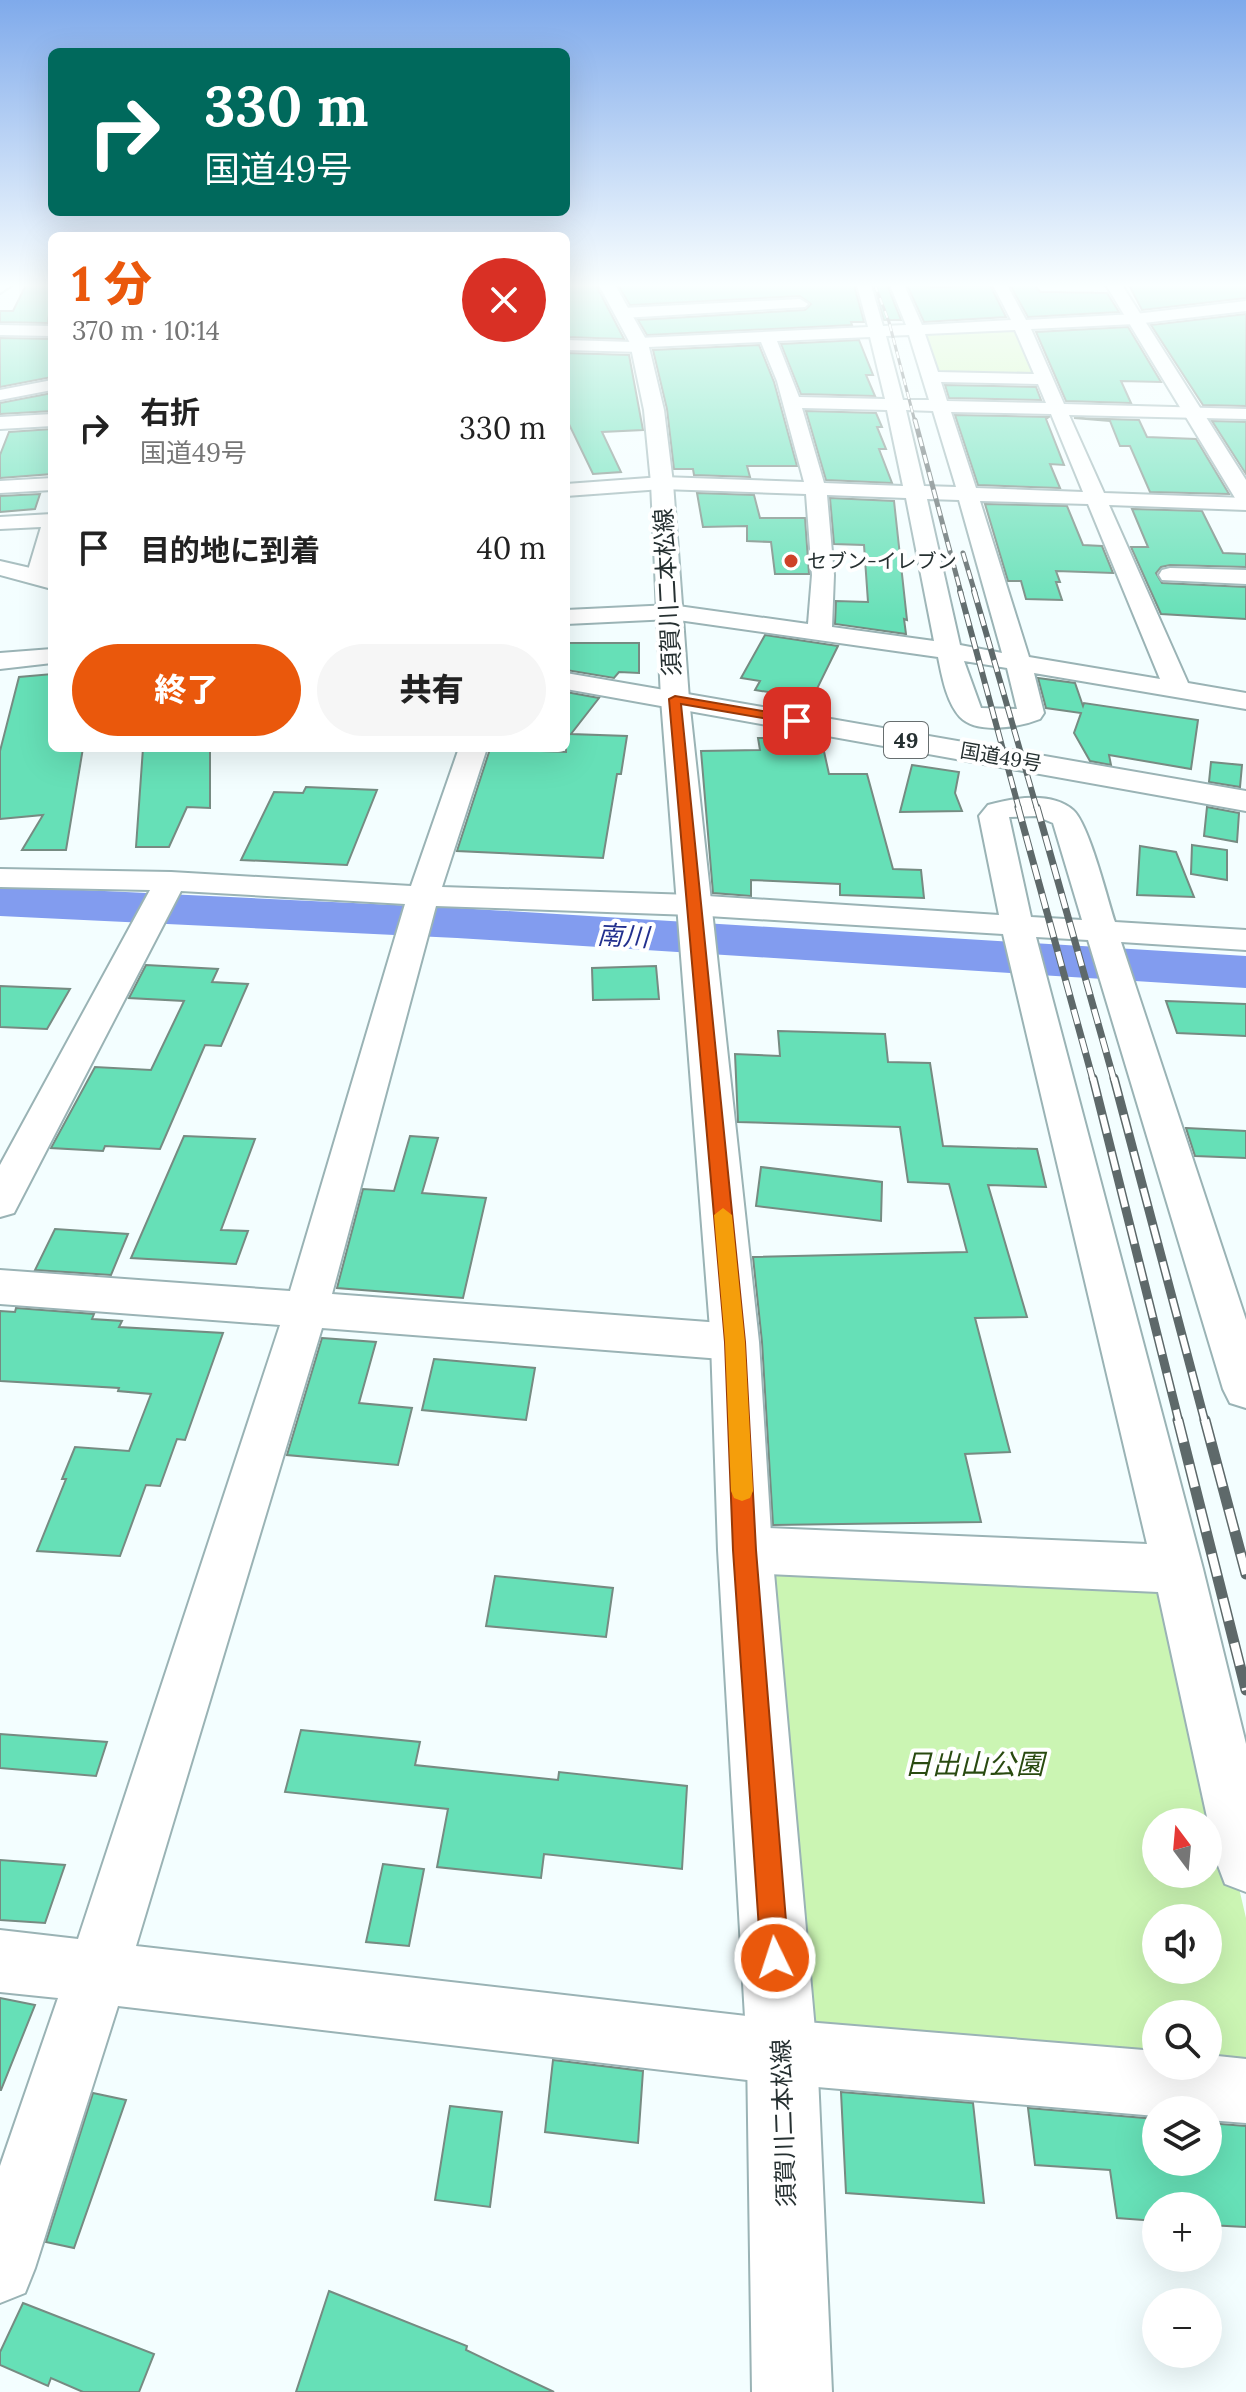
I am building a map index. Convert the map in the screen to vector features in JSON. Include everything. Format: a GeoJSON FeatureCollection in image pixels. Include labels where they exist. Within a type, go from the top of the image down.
{"type":"FeatureCollection","features":[{"type":"Feature","properties":{"kind":"main road","name":"須賀川二本松線"},"geometry":{"type":"LineString","coordinates":[[651,397],[662,483],[675,699],[694,926],[735,1342],[745,1550],[782,2052],[792,2392]]}},
{"type":"Feature","properties":{"kind":"main road"},"geometry":{"type":"LineString","coordinates":[[1183,397],[1246,501]]}},
{"type":"Feature","properties":{"kind":"main road"},"geometry":{"type":"LineString","coordinates":[[0,568],[44,579]]}},
{"type":"Feature","properties":{"kind":"main road","name":"国道49号"},"geometry":{"type":"LineString","coordinates":[[570,682],[1246,801]]}},
{"type":"Feature","properties":{"kind":"street"},"geometry":{"type":"LineString","coordinates":[[790,397],[816,489],[823,575],[820,632]]}},
{"type":"Feature","properties":{"kind":"street"},"geometry":{"type":"LineString","coordinates":[[893,397],[949,651],[965,705],[972,714],[983,717],[1023,717],[1031,713],[1018,663],[968,494],[935,397]]}},
{"type":"Feature","properties":{"kind":"street"},"geometry":{"type":"LineString","coordinates":[[1051,397],[1177,688]]}},
{"type":"Feature","properties":{"kind":"street"},"geometry":{"type":"LineString","coordinates":[[791,402],[1246,414]]}},
{"type":"Feature","properties":{"kind":"street"},"geometry":{"type":"LineString","coordinates":[[0,446],[4,423],[48,420]]}},
{"type":"Feature","properties":{"kind":"street"},"geometry":{"type":"LineString","coordinates":[[570,490],[662,483],[1097,499],[1246,501]]}},
{"type":"Feature","properties":{"kind":"street"},"geometry":{"type":"LineString","coordinates":[[0,487],[48,484]]}},
{"type":"Feature","properties":{"kind":"street"},"geometry":{"type":"LineString","coordinates":[[0,523],[48,523]]}},
{"type":"Feature","properties":{"kind":"street"},"geometry":{"type":"LineString","coordinates":[[44,579],[48,551]]}},
{"type":"Feature","properties":{"kind":"street"},"geometry":{"type":"LineString","coordinates":[[1170,575],[1246,577]]}},
{"type":"Feature","properties":{"kind":"street"},"geometry":{"type":"LineString","coordinates":[[570,617],[671,612],[949,651],[1246,701]]}},
{"type":"Feature","properties":{"kind":"street"},"geometry":{"type":"LineString","coordinates":[[0,661],[48,656]]}},
{"type":"Feature","properties":{"kind":"street"},"geometry":{"type":"LineString","coordinates":[[0,2268],[97,1974],[306,1311],[418,914],[472,752]]}},
{"type":"Feature","properties":{"kind":"street"},"geometry":{"type":"LineString","coordinates":[[1244,1376],[1063,815],[1051,810],[1008,808],[998,811],[994,816],[1022,946],[1178,1569],[1246,1863]]}},
{"type":"Feature","properties":{"kind":"street"},"geometry":{"type":"LineString","coordinates":[[0,878],[168,885],[418,914],[694,926],[1022,946],[1104,935],[1246,940]]}},
{"type":"Feature","properties":{"kind":"street"},"geometry":{"type":"LineString","coordinates":[[0,1202],[168,885]]}},
{"type":"Feature","properties":{"kind":"street"},"geometry":{"type":"LineString","coordinates":[[0,1287],[735,1342]]}},
{"type":"Feature","properties":{"kind":"street"},"geometry":{"type":"LineString","coordinates":[[745,1550],[1178,1569]]}},
{"type":"Feature","properties":{"kind":"street"},"geometry":{"type":"LineString","coordinates":[[0,1961],[782,2052],[1246,2091]]}},
{"type":"Feature","properties":{"kind":"green space","name":"日出山公園"},"geometry":{"type":"Polygon","coordinates":[[[766,1564],[1167,1580],[1220,1808],[1142,1808],[1142,1888],[1222,1888],[1222,1815],[1246,1918],[1246,2068],[1222,2066],[1222,2000],[1142,2000],[1142,2060],[804,2035],[766,1564]]]}},
{"type":"Feature","properties":{"kind":"building"},"geometry":{"type":"Polygon","coordinates":[[[48,397],[48,411],[0,414],[0,403],[48,397]]]}},
{"type":"Feature","properties":{"kind":"building"},"geometry":{"type":"Polygon","coordinates":[[[570,397],[637,397],[643,430],[602,432],[621,472],[593,474],[570,426],[570,397]]]}},
{"type":"Feature","properties":{"kind":"building"},"geometry":{"type":"Polygon","coordinates":[[[664,397],[778,397],[797,466],[747,466],[750,477],[694,475],[693,469],[674,469],[664,397]]]}},
{"type":"Feature","properties":{"kind":"building"},"geometry":{"type":"Polygon","coordinates":[[[1040,397],[1041,400],[949,398],[1040,397]]]}},
{"type":"Feature","properties":{"kind":"building"},"geometry":{"type":"Polygon","coordinates":[[[1064,397],[1128,397],[1131,403],[1066,401],[1064,397]]]}},
{"type":"Feature","properties":{"kind":"building"},"geometry":{"type":"Polygon","coordinates":[[[1198,397],[1246,397],[1246,406],[1203,405],[1198,397]]]}},
{"type":"Feature","properties":{"kind":"building"},"geometry":{"type":"Polygon","coordinates":[[[806,411],[876,413],[882,427],[877,427],[886,449],[879,449],[892,483],[826,480],[806,411]]]}},
{"type":"Feature","properties":{"kind":"building"},"geometry":{"type":"Polygon","coordinates":[[[955,415],[1049,417],[1046,419],[1064,465],[1050,464],[1060,488],[978,485],[955,415]]]}},
{"type":"Feature","properties":{"kind":"building"},"geometry":{"type":"Polygon","coordinates":[[[1074,418],[1139,420],[1147,437],[1196,439],[1229,494],[1150,492],[1130,446],[1120,446],[1110,421],[1074,418]]]}},
{"type":"Feature","properties":{"kind":"building"},"geometry":{"type":"Polygon","coordinates":[[[1212,421],[1246,422],[1246,474],[1212,421]]]}},
{"type":"Feature","properties":{"kind":"building"},"geometry":{"type":"Polygon","coordinates":[[[48,429],[48,474],[0,478],[0,455],[9,432],[48,429]]]}},
{"type":"Feature","properties":{"kind":"building"},"geometry":{"type":"Polygon","coordinates":[[[697,493],[754,495],[760,518],[805,518],[809,574],[775,574],[771,542],[747,541],[747,526],[703,527],[697,493]]]}},
{"type":"Feature","properties":{"kind":"building"},"geometry":{"type":"Polygon","coordinates":[[[40,494],[35,509],[0,512],[0,496],[40,494]]]}},
{"type":"Feature","properties":{"kind":"building"},"geometry":{"type":"Polygon","coordinates":[[[830,498],[894,501],[906,634],[835,624],[836,601],[868,602],[864,545],[834,544],[830,498]]]}},
{"type":"Feature","properties":{"kind":"building"},"geometry":{"type":"Polygon","coordinates":[[[985,504],[1067,506],[1083,545],[1102,546],[1113,573],[1056,571],[1062,600],[1026,599],[1021,581],[1008,581],[985,504]]]}},
{"type":"Feature","properties":{"kind":"building"},"geometry":{"type":"Polygon","coordinates":[[[1132,509],[1202,511],[1223,553],[1246,554],[1246,567],[1170,565],[1161,567],[1156,573],[1162,583],[1246,587],[1246,619],[1161,614],[1131,547],[1148,547],[1132,509]]]}},
{"type":"Feature","properties":{"kind":"building"},"geometry":{"type":"Polygon","coordinates":[[[765,635],[838,646],[812,699],[755,690],[760,681],[741,678],[765,635]]]}},
{"type":"Feature","properties":{"kind":"building"},"geometry":{"type":"Polygon","coordinates":[[[570,643],[639,643],[639,673],[619,672],[614,678],[570,671],[570,643]]]}},
{"type":"Feature","properties":{"kind":"building"},"geometry":{"type":"Polygon","coordinates":[[[48,674],[48,752],[82,752],[66,850],[22,850],[43,815],[0,819],[0,751],[19,677],[48,674]]]}},
{"type":"Feature","properties":{"kind":"building"},"geometry":{"type":"Polygon","coordinates":[[[1038,678],[1075,683],[1083,706],[1084,703],[1198,720],[1191,769],[1109,755],[1111,765],[1090,761],[1074,733],[1081,713],[1046,708],[1038,678]]]}},
{"type":"Feature","properties":{"kind":"building"},"geometry":{"type":"Polygon","coordinates":[[[570,693],[599,698],[571,734],[627,736],[621,774],[617,774],[603,858],[457,851],[489,752],[570,752],[570,693]]]}},
{"type":"Feature","properties":{"kind":"building"},"geometry":{"type":"Polygon","coordinates":[[[758,738],[821,738],[829,774],[867,774],[893,869],[921,870],[924,898],[840,895],[840,884],[751,880],[751,896],[713,893],[701,751],[760,750],[758,738]]]}},
{"type":"Feature","properties":{"kind":"building"},"geometry":{"type":"Polygon","coordinates":[[[143,752],[210,752],[210,808],[187,807],[169,847],[136,847],[143,752]]]}},
{"type":"Feature","properties":{"kind":"building"},"geometry":{"type":"Polygon","coordinates":[[[1211,762],[1242,765],[1240,787],[1209,782],[1211,762]]]}},
{"type":"Feature","properties":{"kind":"building"},"geometry":{"type":"Polygon","coordinates":[[[912,765],[959,772],[955,793],[962,811],[900,812],[912,765]]]}},
{"type":"Feature","properties":{"kind":"building"},"geometry":{"type":"Polygon","coordinates":[[[306,787],[377,790],[347,865],[241,860],[274,792],[303,793],[306,787]]]}},
{"type":"Feature","properties":{"kind":"building"},"geometry":{"type":"Polygon","coordinates":[[[1207,807],[1239,813],[1237,842],[1204,836],[1207,807]]]}},
{"type":"Feature","properties":{"kind":"building"},"geometry":{"type":"Polygon","coordinates":[[[1192,845],[1227,850],[1227,880],[1191,874],[1192,845]]]}},
{"type":"Feature","properties":{"kind":"building"},"geometry":{"type":"Polygon","coordinates":[[[1140,846],[1176,852],[1194,897],[1137,895],[1140,846]]]}},
{"type":"Feature","properties":{"kind":"building"},"geometry":{"type":"Polygon","coordinates":[[[146,965],[218,969],[212,982],[248,984],[221,1046],[205,1045],[160,1149],[105,1146],[103,1151],[51,1148],[95,1067],[151,1070],[184,1001],[129,998],[146,965]]]}},
{"type":"Feature","properties":{"kind":"building"},"geometry":{"type":"Polygon","coordinates":[[[656,966],[659,999],[593,1000],[592,968],[656,966]]]}},
{"type":"Feature","properties":{"kind":"building"},"geometry":{"type":"Polygon","coordinates":[[[0,986],[70,989],[47,1029],[0,1027],[0,986]]]}},
{"type":"Feature","properties":{"kind":"building"},"geometry":{"type":"Polygon","coordinates":[[[1166,1001],[1246,1004],[1246,1036],[1177,1033],[1166,1001]]]}},
{"type":"Feature","properties":{"kind":"building"},"geometry":{"type":"Polygon","coordinates":[[[778,1031],[885,1034],[888,1062],[930,1063],[943,1146],[1037,1149],[1046,1187],[988,1185],[1027,1317],[975,1318],[1010,1452],[965,1454],[981,1522],[773,1525],[762,1342],[753,1257],[967,1252],[949,1184],[908,1182],[900,1127],[738,1122],[735,1054],[780,1056],[778,1031]]]}},
{"type":"Feature","properties":{"kind":"building"},"geometry":{"type":"Polygon","coordinates":[[[1186,1128],[1246,1131],[1246,1158],[1195,1156],[1186,1128]]]}},
{"type":"Feature","properties":{"kind":"building"},"geometry":{"type":"Polygon","coordinates":[[[184,1136],[255,1139],[221,1230],[248,1231],[236,1264],[131,1258],[184,1136]]]}},
{"type":"Feature","properties":{"kind":"building"},"geometry":{"type":"Polygon","coordinates":[[[410,1136],[438,1138],[422,1193],[486,1198],[463,1298],[337,1288],[363,1189],[394,1191],[410,1136]]]}},
{"type":"Feature","properties":{"kind":"building"},"geometry":{"type":"Polygon","coordinates":[[[761,1167],[882,1182],[881,1221],[756,1206],[761,1167]]]}},
{"type":"Feature","properties":{"kind":"building"},"geometry":{"type":"Polygon","coordinates":[[[55,1229],[128,1234],[111,1275],[35,1270],[55,1229]]]}},
{"type":"Feature","properties":{"kind":"building"},"geometry":{"type":"Polygon","coordinates":[[[16,1308],[94,1314],[92,1319],[122,1321],[119,1327],[223,1333],[185,1440],[177,1439],[160,1486],[146,1485],[120,1556],[37,1551],[66,1479],[62,1479],[75,1447],[129,1451],[151,1394],[118,1391],[119,1388],[0,1381],[0,1311],[15,1312],[16,1308]]]}},
{"type":"Feature","properties":{"kind":"building"},"geometry":{"type":"Polygon","coordinates":[[[322,1338],[376,1342],[359,1403],[412,1408],[398,1465],[287,1455],[322,1338]]]}},
{"type":"Feature","properties":{"kind":"building"},"geometry":{"type":"Polygon","coordinates":[[[434,1359],[535,1368],[526,1420],[422,1410],[434,1359]]]}},
{"type":"Feature","properties":{"kind":"building"},"geometry":{"type":"Polygon","coordinates":[[[495,1576],[613,1588],[606,1637],[486,1626],[495,1576]]]}},
{"type":"Feature","properties":{"kind":"building"},"geometry":{"type":"Polygon","coordinates":[[[301,1730],[420,1742],[415,1765],[558,1780],[559,1772],[687,1786],[682,1869],[544,1854],[541,1878],[437,1867],[448,1809],[285,1792],[301,1730]]]}},
{"type":"Feature","properties":{"kind":"building"},"geometry":{"type":"Polygon","coordinates":[[[0,1734],[107,1742],[96,1776],[0,1768],[0,1734]]]}},
{"type":"Feature","properties":{"kind":"building"},"geometry":{"type":"Polygon","coordinates":[[[0,1860],[65,1865],[45,1923],[0,1920],[0,1860]]]}},
{"type":"Feature","properties":{"kind":"building"},"geometry":{"type":"Polygon","coordinates":[[[383,1864],[424,1869],[409,1946],[366,1942],[383,1864]]]}},
{"type":"Feature","properties":{"kind":"building"},"geometry":{"type":"Polygon","coordinates":[[[0,1998],[35,2005],[1,2090],[0,2090],[0,1998]]]}},
{"type":"Feature","properties":{"kind":"building"},"geometry":{"type":"Polygon","coordinates":[[[553,2060],[643,2071],[638,2143],[545,2132],[553,2060]]]}},
{"type":"Feature","properties":{"kind":"building"},"geometry":{"type":"Polygon","coordinates":[[[841,2092],[973,2103],[984,2203],[846,2193],[841,2092]]]}},
{"type":"Feature","properties":{"kind":"building"},"geometry":{"type":"Polygon","coordinates":[[[93,2093],[126,2100],[74,2248],[46,2242],[93,2093]]]}},
{"type":"Feature","properties":{"kind":"building"},"geometry":{"type":"Polygon","coordinates":[[[450,2106],[502,2112],[490,2207],[435,2200],[450,2106]]]}},
{"type":"Feature","properties":{"kind":"building"},"geometry":{"type":"Polygon","coordinates":[[[1028,2108],[1142,2118],[1142,2176],[1222,2176],[1222,2124],[1246,2126],[1246,2227],[1222,2226],[1222,2192],[1142,2192],[1142,2220],[1117,2218],[1110,2170],[1035,2165],[1028,2108]]]}},
{"type":"Feature","properties":{"kind":"building"},"geometry":{"type":"Polygon","coordinates":[[[329,2291],[467,2346],[466,2350],[554,2392],[296,2392],[329,2291]]]}},
{"type":"Feature","properties":{"kind":"building"},"geometry":{"type":"Polygon","coordinates":[[[23,2303],[154,2354],[139,2392],[83,2392],[51,2378],[48,2386],[0,2365],[0,2352],[23,2303]]]}},
{"type":"Feature","properties":{"kind":"waterway","name":"南川"},"geometry":{"type":"LineString","coordinates":[[0,901],[457,923],[1246,972]]}},
{"type":"Feature","properties":{"kind":"railway"},"geometry":{"type":"LineString","coordinates":[[908,397],[915,422]]}},
{"type":"Feature","properties":{"kind":"railway"},"geometry":{"type":"LineString","coordinates":[[915,420],[961,593]]}},
{"type":"Feature","properties":{"kind":"railway"},"geometry":{"type":"LineString","coordinates":[[963,553],[975,593]]}},
{"type":"Feature","properties":{"kind":"railway"},"geometry":{"type":"LineString","coordinates":[[960,591],[1019,809]]}},
{"type":"Feature","properties":{"kind":"railway"},"geometry":{"type":"LineString","coordinates":[[974,591],[1037,809]]}},
{"type":"Feature","properties":{"kind":"railway"},"geometry":{"type":"LineString","coordinates":[[1018,807],[1093,1080]]}},
{"type":"Feature","properties":{"kind":"railway"},"geometry":{"type":"LineString","coordinates":[[1037,807],[1114,1080]]}},
{"type":"Feature","properties":{"kind":"railway"},"geometry":{"type":"LineString","coordinates":[[1093,1078],[1179,1422]]}},
{"type":"Feature","properties":{"kind":"railway"},"geometry":{"type":"LineString","coordinates":[[1114,1078],[1205,1422]]}},
{"type":"Feature","properties":{"kind":"railway"},"geometry":{"type":"LineString","coordinates":[[1178,1420],[1246,1690]]}},
{"type":"Feature","properties":{"kind":"railway"},"geometry":{"type":"LineString","coordinates":[[1205,1420],[1246,1574]]}},
{"type":"Feature","properties":{"kind":"slow traffic"},"geometry":{"type":"LineString","coordinates":[[723,1215],[735,1342],[742,1491]]}},
{"type":"Feature","properties":{"kind":"place","name":"セブン-イレブン"},"geometry":{"type":"Point","coordinates":[791,561]}},
{"type":"Feature","properties":{"kind":"route"},"geometry":{"type":"LineString","coordinates":[[775,1958],[745,1550],[735,1342],[675,699],[797,721]]}}]}
